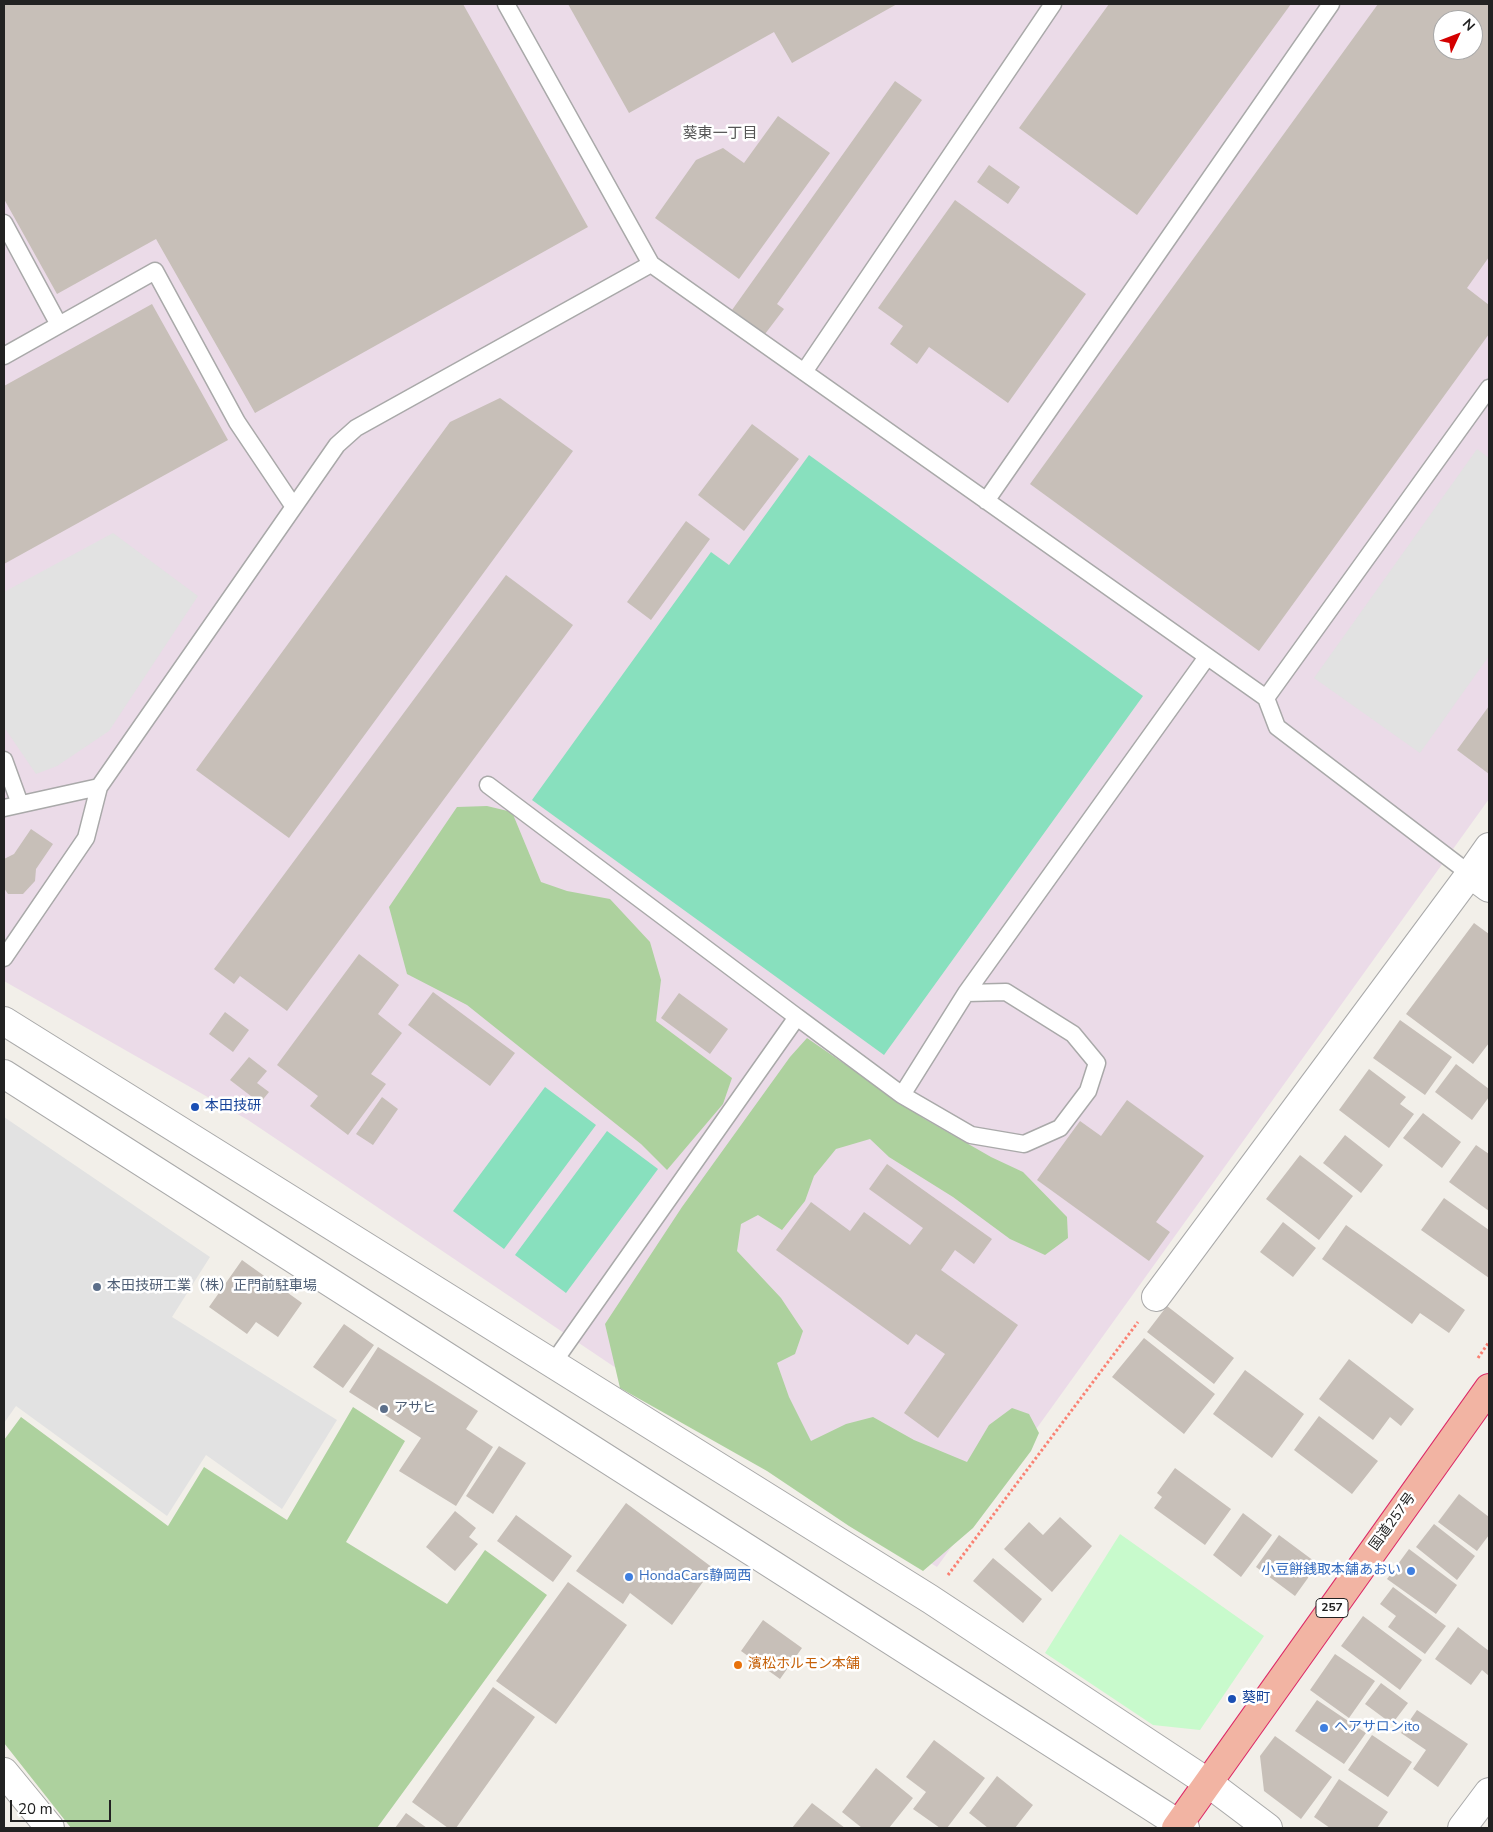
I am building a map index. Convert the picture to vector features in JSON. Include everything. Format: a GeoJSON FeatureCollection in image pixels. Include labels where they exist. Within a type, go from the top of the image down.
{"type":"FeatureCollection","features":[{"type":"Feature","properties":{"kind":"highway","name":"国道257号"},"geometry":{"type":"LineString","coordinates":[[1180,1827],[1207,1782],[1489,1388]]}},
{"type":"Feature","properties":{"kind":"street"},"geometry":{"type":"LineString","coordinates":[[1156,1297],[1480,881],[1489,847]]}},
{"type":"Feature","properties":{"kind":"street"},"geometry":{"type":"LineString","coordinates":[[4,1021],[930,1599],[1207,1782],[1268,1828]]}},
{"type":"Feature","properties":{"kind":"street"},"geometry":{"type":"LineString","coordinates":[[4,1074],[1180,1827]]}},
{"type":"Feature","properties":{"kind":"street"},"geometry":{"type":"LineString","coordinates":[[4,1772],[50,1828]]}},
{"type":"Feature","properties":{"kind":"street"},"geometry":{"type":"LineString","coordinates":[[1462,1828],[1489,1792]]}},
{"type":"Feature","properties":{"kind":"lane"},"geometry":{"type":"LineString","coordinates":[[506,4],[651,264],[1266,698],[1277,727],[1480,881]]}},
{"type":"Feature","properties":{"kind":"lane"},"geometry":{"type":"LineString","coordinates":[[804,372],[1053,4]]}},
{"type":"Feature","properties":{"kind":"lane"},"geometry":{"type":"LineString","coordinates":[[986,501],[1331,4]]}},
{"type":"Feature","properties":{"kind":"lane"},"geometry":{"type":"LineString","coordinates":[[4,223],[59,325]]}},
{"type":"Feature","properties":{"kind":"lane"},"geometry":{"type":"LineString","coordinates":[[4,958],[86,838],[99,787],[338,445],[356,428],[651,264]]}},
{"type":"Feature","properties":{"kind":"lane"},"geometry":{"type":"LineString","coordinates":[[4,356],[155,271],[237,422],[294,507]]}},
{"type":"Feature","properties":{"kind":"lane"},"geometry":{"type":"LineString","coordinates":[[1266,698],[1489,388]]}},
{"type":"Feature","properties":{"kind":"lane"},"geometry":{"type":"LineString","coordinates":[[902,1095],[966,994],[1207,657]]}},
{"type":"Feature","properties":{"kind":"lane"},"geometry":{"type":"LineString","coordinates":[[4,760],[20,804]]}},
{"type":"Feature","properties":{"kind":"lane"},"geometry":{"type":"LineString","coordinates":[[488,785],[902,1095],[971,1135],[1024,1144],[1060,1128],[1088,1091],[1097,1063],[1073,1034],[1006,992],[966,994]]}},
{"type":"Feature","properties":{"kind":"lane"},"geometry":{"type":"LineString","coordinates":[[4,808],[99,787]]}},
{"type":"Feature","properties":{"kind":"lane"},"geometry":{"type":"LineString","coordinates":[[553,1364],[797,1017]]}},
{"type":"Feature","properties":{"kind":"path"},"geometry":{"type":"LineString","coordinates":[[930,1599],[1156,1297]]}},
{"type":"Feature","properties":{"kind":"path"},"geometry":{"type":"LineString","coordinates":[[1472,1366],[1489,1342]]}},
{"type":"Feature","properties":{"kind":"shaded area"},"geometry":{"type":"Polygon","coordinates":[[[4,4],[1489,4],[1489,799],[937,1567],[613,1366],[248,1120],[4,981],[4,4]]]}},
{"type":"Feature","properties":{"kind":"shaded area"},"geometry":{"type":"Polygon","coordinates":[[[1477,449],[1489,458],[1489,656],[1420,753],[1314,678],[1477,449]]]}},
{"type":"Feature","properties":{"kind":"shaded area"},"geometry":{"type":"Polygon","coordinates":[[[113,533],[198,596],[109,731],[57,766],[36,774],[4,727],[4,592],[113,533]]]}},
{"type":"Feature","properties":{"kind":"shaded area","name":"本田技研工業（株）正門前駐車場"},"geometry":{"type":"Polygon","coordinates":[[[4,1117],[210,1257],[172,1317],[337,1420],[282,1509],[206,1455],[167,1516],[16,1406],[4,1423],[4,1117]]]}},
{"type":"Feature","properties":{"kind":"green space"},"geometry":{"type":"Polygon","coordinates":[[[809,455],[1143,696],[884,1055],[532,800],[711,552],[729,565],[809,455]]]}},
{"type":"Feature","properties":{"kind":"green space"},"geometry":{"type":"Polygon","coordinates":[[[487,806],[512,812],[541,882],[567,891],[610,899],[650,942],[661,980],[656,1021],[732,1078],[723,1104],[667,1170],[641,1144],[467,1005],[407,974],[389,907],[457,807],[487,806]]]}},
{"type":"Feature","properties":{"kind":"green space"},"geometry":{"type":"Polygon","coordinates":[[[807,1038],[923,1118],[991,1157],[1023,1172],[1067,1217],[1068,1238],[1045,1255],[1010,1239],[953,1197],[889,1157],[870,1139],[836,1149],[814,1176],[805,1201],[782,1230],[758,1215],[741,1224],[737,1251],[781,1298],[803,1331],[795,1354],[777,1363],[789,1397],[811,1441],[846,1424],[873,1417],[914,1440],[967,1462],[989,1425],[1012,1408],[1029,1414],[1039,1433],[1031,1451],[973,1528],[923,1571],[849,1526],[767,1471],[620,1388],[605,1324],[682,1207],[790,1057],[807,1038]]]}},
{"type":"Feature","properties":{"kind":"green space"},"geometry":{"type":"Polygon","coordinates":[[[545,1087],[596,1125],[504,1249],[453,1211],[545,1087]]]}},
{"type":"Feature","properties":{"kind":"green space"},"geometry":{"type":"Polygon","coordinates":[[[607,1131],[658,1169],[566,1293],[515,1255],[607,1131]]]}},
{"type":"Feature","properties":{"kind":"green space"},"geometry":{"type":"Polygon","coordinates":[[[353,1407],[405,1441],[346,1542],[447,1604],[485,1550],[547,1595],[377,1828],[71,1828],[4,1743],[4,1440],[21,1417],[168,1526],[204,1467],[287,1520],[353,1407]]]}},
{"type":"Feature","properties":{"kind":"green space"},"geometry":{"type":"Polygon","coordinates":[[[1120,1534],[1264,1636],[1200,1730],[1153,1725],[1045,1653],[1120,1534]]]}},
{"type":"Feature","properties":{"kind":"building"},"geometry":{"type":"Polygon","coordinates":[[[4,4],[463,4],[588,227],[255,413],[156,239],[57,294],[4,199],[4,4]]]}},
{"type":"Feature","properties":{"kind":"building"},"geometry":{"type":"Polygon","coordinates":[[[568,4],[897,4],[792,63],[774,32],[629,113],[568,4]]]}},
{"type":"Feature","properties":{"kind":"building"},"geometry":{"type":"Polygon","coordinates":[[[1109,4],[1291,4],[1137,215],[1019,128],[1109,4]]]}},
{"type":"Feature","properties":{"kind":"building"},"geometry":{"type":"Polygon","coordinates":[[[1378,4],[1489,4],[1489,257],[1467,288],[1489,305],[1489,334],[1259,651],[1030,484],[1378,4]]]}},
{"type":"Feature","properties":{"kind":"building"},"geometry":{"type":"Polygon","coordinates":[[[895,81],[922,100],[777,304],[784,309],[765,334],[732,310],[895,81]]]}},
{"type":"Feature","properties":{"kind":"building"},"geometry":{"type":"Polygon","coordinates":[[[778,116],[830,153],[739,279],[655,218],[696,160],[723,148],[744,163],[778,116]]]}},
{"type":"Feature","properties":{"kind":"building"},"geometry":{"type":"Polygon","coordinates":[[[989,165],[1020,187],[1008,204],[977,182],[989,165]]]}},
{"type":"Feature","properties":{"kind":"building"},"geometry":{"type":"Polygon","coordinates":[[[955,200],[1086,294],[1008,403],[929,347],[917,364],[890,344],[903,326],[878,308],[955,200]]]}},
{"type":"Feature","properties":{"kind":"building"},"geometry":{"type":"Polygon","coordinates":[[[152,304],[228,440],[4,564],[4,386],[152,304]]]}},
{"type":"Feature","properties":{"kind":"building"},"geometry":{"type":"Polygon","coordinates":[[[500,398],[573,451],[289,838],[196,770],[450,422],[500,398]]]}},
{"type":"Feature","properties":{"kind":"building"},"geometry":{"type":"Polygon","coordinates":[[[752,424],[799,459],[744,531],[698,495],[752,424]]]}},
{"type":"Feature","properties":{"kind":"building"},"geometry":{"type":"Polygon","coordinates":[[[686,521],[710,539],[651,620],[627,602],[686,521]]]}},
{"type":"Feature","properties":{"kind":"building"},"geometry":{"type":"Polygon","coordinates":[[[506,575],[573,625],[287,1011],[240,976],[234,984],[214,969],[506,575]]]}},
{"type":"Feature","properties":{"kind":"building"},"geometry":{"type":"Polygon","coordinates":[[[1489,706],[1489,774],[1457,750],[1489,706]]]}},
{"type":"Feature","properties":{"kind":"building"},"geometry":{"type":"Polygon","coordinates":[[[31,829],[53,844],[36,869],[35,881],[23,894],[8,894],[4,888],[4,859],[14,854],[31,829]]]}},
{"type":"Feature","properties":{"kind":"building"},"geometry":{"type":"Polygon","coordinates":[[[1474,923],[1489,934],[1489,1043],[1473,1064],[1406,1014],[1474,923]]]}},
{"type":"Feature","properties":{"kind":"building"},"geometry":{"type":"Polygon","coordinates":[[[359,954],[399,985],[378,1014],[402,1033],[371,1074],[386,1084],[348,1135],[310,1106],[318,1096],[277,1065],[359,954]]]}},
{"type":"Feature","properties":{"kind":"building"},"geometry":{"type":"Polygon","coordinates":[[[433,992],[515,1053],[490,1086],[408,1025],[433,992]]]}},
{"type":"Feature","properties":{"kind":"building"},"geometry":{"type":"Polygon","coordinates":[[[679,993],[728,1029],[710,1054],[661,1018],[679,993]]]}},
{"type":"Feature","properties":{"kind":"building"},"geometry":{"type":"Polygon","coordinates":[[[225,1012],[249,1030],[233,1052],[209,1034],[225,1012]]]}},
{"type":"Feature","properties":{"kind":"building"},"geometry":{"type":"Polygon","coordinates":[[[1400,1020],[1452,1057],[1425,1095],[1373,1058],[1400,1020]]]}},
{"type":"Feature","properties":{"kind":"building"},"geometry":{"type":"Polygon","coordinates":[[[249,1057],[267,1071],[257,1083],[269,1092],[260,1103],[230,1080],[249,1057]]]}},
{"type":"Feature","properties":{"kind":"building"},"geometry":{"type":"Polygon","coordinates":[[[1456,1064],[1489,1089],[1489,1097],[1472,1120],[1435,1092],[1456,1064]]]}},
{"type":"Feature","properties":{"kind":"building"},"geometry":{"type":"Polygon","coordinates":[[[1369,1069],[1406,1097],[1400,1104],[1414,1114],[1389,1148],[1339,1110],[1369,1069]]]}},
{"type":"Feature","properties":{"kind":"building"},"geometry":{"type":"Polygon","coordinates":[[[382,1097],[398,1109],[373,1145],[356,1134],[382,1097]]]}},
{"type":"Feature","properties":{"kind":"building"},"geometry":{"type":"Polygon","coordinates":[[[1127,1100],[1204,1156],[1156,1222],[1170,1232],[1149,1261],[1037,1180],[1080,1121],[1101,1136],[1127,1100]]]}},
{"type":"Feature","properties":{"kind":"building"},"geometry":{"type":"Polygon","coordinates":[[[1423,1113],[1461,1142],[1442,1168],[1403,1138],[1423,1113]]]}},
{"type":"Feature","properties":{"kind":"building"},"geometry":{"type":"Polygon","coordinates":[[[1345,1135],[1383,1165],[1361,1193],[1323,1163],[1345,1135]]]}},
{"type":"Feature","properties":{"kind":"building"},"geometry":{"type":"Polygon","coordinates":[[[1476,1145],[1489,1154],[1489,1211],[1449,1182],[1476,1145]]]}},
{"type":"Feature","properties":{"kind":"building"},"geometry":{"type":"Polygon","coordinates":[[[1300,1155],[1353,1196],[1319,1240],[1266,1199],[1300,1155]]]}},
{"type":"Feature","properties":{"kind":"building"},"geometry":{"type":"Polygon","coordinates":[[[887,1164],[992,1239],[974,1264],[955,1250],[941,1270],[1018,1325],[938,1438],[904,1413],[945,1354],[916,1334],[908,1345],[776,1250],[811,1202],[850,1231],[864,1212],[910,1245],[923,1228],[869,1189],[887,1164]]]}},
{"type":"Feature","properties":{"kind":"building"},"geometry":{"type":"Polygon","coordinates":[[[1444,1198],[1489,1230],[1489,1278],[1421,1230],[1444,1198]]]}},
{"type":"Feature","properties":{"kind":"building"},"geometry":{"type":"Polygon","coordinates":[[[1283,1222],[1316,1248],[1293,1277],[1260,1252],[1283,1222]]]}},
{"type":"Feature","properties":{"kind":"building"},"geometry":{"type":"Polygon","coordinates":[[[1346,1225],[1465,1310],[1449,1333],[1420,1313],[1412,1324],[1322,1259],[1346,1225]]]}},
{"type":"Feature","properties":{"kind":"building"},"geometry":{"type":"Polygon","coordinates":[[[242,1260],[302,1303],[278,1337],[256,1322],[247,1334],[209,1307],[242,1260]]]}},
{"type":"Feature","properties":{"kind":"building"},"geometry":{"type":"Polygon","coordinates":[[[1167,1306],[1234,1358],[1214,1384],[1147,1332],[1167,1306]]]}},
{"type":"Feature","properties":{"kind":"building"},"geometry":{"type":"Polygon","coordinates":[[[344,1324],[374,1345],[343,1388],[313,1367],[344,1324]]]}},
{"type":"Feature","properties":{"kind":"building"},"geometry":{"type":"Polygon","coordinates":[[[1144,1338],[1215,1394],[1184,1434],[1112,1377],[1144,1338]]]}},
{"type":"Feature","properties":{"kind":"building"},"geometry":{"type":"Polygon","coordinates":[[[378,1347],[478,1411],[466,1429],[493,1447],[456,1506],[399,1471],[421,1438],[349,1392],[378,1347]]]}},
{"type":"Feature","properties":{"kind":"building"},"geometry":{"type":"Polygon","coordinates":[[[1349,1359],[1414,1409],[1401,1426],[1390,1417],[1373,1440],[1319,1399],[1349,1359]]]}},
{"type":"Feature","properties":{"kind":"building"},"geometry":{"type":"Polygon","coordinates":[[[1245,1370],[1304,1414],[1272,1458],[1213,1414],[1245,1370]]]}},
{"type":"Feature","properties":{"kind":"building"},"geometry":{"type":"Polygon","coordinates":[[[1319,1416],[1378,1461],[1352,1494],[1294,1450],[1319,1416]]]}},
{"type":"Feature","properties":{"kind":"building"},"geometry":{"type":"Polygon","coordinates":[[[499,1446],[526,1463],[493,1514],[466,1496],[499,1446]]]}},
{"type":"Feature","properties":{"kind":"building"},"geometry":{"type":"Polygon","coordinates":[[[1175,1468],[1231,1509],[1205,1545],[1154,1508],[1162,1497],[1157,1493],[1175,1468]]]}},
{"type":"Feature","properties":{"kind":"building"},"geometry":{"type":"Polygon","coordinates":[[[1459,1494],[1489,1517],[1489,1535],[1477,1551],[1438,1522],[1459,1494]]]}},
{"type":"Feature","properties":{"kind":"building"},"geometry":{"type":"Polygon","coordinates":[[[626,1503],[713,1568],[672,1625],[630,1593],[623,1604],[576,1571],[626,1503]]]}},
{"type":"Feature","properties":{"kind":"building"},"geometry":{"type":"Polygon","coordinates":[[[455,1511],[476,1528],[469,1537],[478,1544],[455,1571],[426,1547],[455,1511]]]}},
{"type":"Feature","properties":{"kind":"building"},"geometry":{"type":"Polygon","coordinates":[[[1243,1513],[1272,1535],[1241,1577],[1213,1555],[1243,1513]]]}},
{"type":"Feature","properties":{"kind":"building"},"geometry":{"type":"Polygon","coordinates":[[[516,1515],[572,1556],[553,1582],[497,1541],[516,1515]]]}},
{"type":"Feature","properties":{"kind":"building"},"geometry":{"type":"Polygon","coordinates":[[[1060,1517],[1092,1546],[1052,1592],[1004,1549],[1029,1522],[1043,1535],[1060,1517]]]}},
{"type":"Feature","properties":{"kind":"building"},"geometry":{"type":"Polygon","coordinates":[[[1434,1524],[1475,1556],[1457,1580],[1416,1547],[1434,1524]]]}},
{"type":"Feature","properties":{"kind":"building"},"geometry":{"type":"Polygon","coordinates":[[[1279,1535],[1318,1564],[1295,1596],[1256,1567],[1279,1535]]]}},
{"type":"Feature","properties":{"kind":"building"},"geometry":{"type":"Polygon","coordinates":[[[1409,1549],[1457,1585],[1436,1614],[1387,1579],[1409,1549]]]}},
{"type":"Feature","properties":{"kind":"building"},"geometry":{"type":"Polygon","coordinates":[[[993,1558],[1042,1599],[1023,1623],[973,1581],[993,1558]]]}},
{"type":"Feature","properties":{"kind":"building"},"geometry":{"type":"Polygon","coordinates":[[[568,1582],[627,1625],[556,1724],[496,1681],[568,1582]]]}},
{"type":"Feature","properties":{"kind":"building"},"geometry":{"type":"Polygon","coordinates":[[[1393,1587],[1446,1626],[1425,1654],[1388,1627],[1396,1616],[1380,1604],[1393,1587]]]}},
{"type":"Feature","properties":{"kind":"building"},"geometry":{"type":"Polygon","coordinates":[[[1363,1616],[1422,1660],[1400,1690],[1341,1646],[1363,1616]]]}},
{"type":"Feature","properties":{"kind":"building"},"geometry":{"type":"Polygon","coordinates":[[[763,1620],[802,1648],[780,1679],[741,1651],[763,1620]]]}},
{"type":"Feature","properties":{"kind":"building"},"geometry":{"type":"Polygon","coordinates":[[[1458,1627],[1489,1651],[1489,1676],[1482,1670],[1471,1685],[1435,1659],[1458,1627]]]}},
{"type":"Feature","properties":{"kind":"building"},"geometry":{"type":"Polygon","coordinates":[[[1335,1654],[1375,1681],[1349,1718],[1310,1690],[1335,1654]]]}},
{"type":"Feature","properties":{"kind":"building"},"geometry":{"type":"Polygon","coordinates":[[[1381,1683],[1408,1703],[1392,1724],[1365,1704],[1381,1683]]]}},
{"type":"Feature","properties":{"kind":"building"},"geometry":{"type":"Polygon","coordinates":[[[493,1687],[535,1717],[456,1828],[448,1828],[412,1802],[493,1687]]]}},
{"type":"Feature","properties":{"kind":"building"},"geometry":{"type":"Polygon","coordinates":[[[1317,1700],[1366,1733],[1344,1764],[1295,1731],[1317,1700]]]}},
{"type":"Feature","properties":{"kind":"building"},"geometry":{"type":"Polygon","coordinates":[[[1417,1710],[1468,1744],[1438,1787],[1413,1769],[1426,1750],[1401,1733],[1417,1710]]]}},
{"type":"Feature","properties":{"kind":"building"},"geometry":{"type":"Polygon","coordinates":[[[1372,1735],[1412,1762],[1388,1797],[1348,1770],[1372,1735]]]}},
{"type":"Feature","properties":{"kind":"building"},"geometry":{"type":"Polygon","coordinates":[[[1275,1736],[1332,1777],[1301,1819],[1264,1791],[1260,1756],[1275,1736]]]}},
{"type":"Feature","properties":{"kind":"building"},"geometry":{"type":"Polygon","coordinates":[[[934,1740],[985,1778],[947,1828],[940,1828],[913,1809],[926,1792],[906,1777],[934,1740]]]}},
{"type":"Feature","properties":{"kind":"building"},"geometry":{"type":"Polygon","coordinates":[[[876,1768],[913,1798],[889,1828],[862,1828],[842,1812],[876,1768]]]}},
{"type":"Feature","properties":{"kind":"building"},"geometry":{"type":"Polygon","coordinates":[[[997,1776],[1033,1805],[1015,1828],[988,1828],[969,1813],[997,1776]]]}},
{"type":"Feature","properties":{"kind":"building"},"geometry":{"type":"Polygon","coordinates":[[[1339,1779],[1388,1812],[1377,1828],[1330,1828],[1314,1817],[1339,1779]]]}},
{"type":"Feature","properties":{"kind":"building"},"geometry":{"type":"Polygon","coordinates":[[[812,1803],[845,1828],[792,1828],[812,1803]]]}},
{"type":"Feature","properties":{"kind":"building"},"geometry":{"type":"Polygon","coordinates":[[[406,1813],[427,1828],[395,1828],[406,1813]]]}},
{"type":"Feature","properties":{"kind":"place","name":"本田技研"},"geometry":{"type":"Point","coordinates":[195,1107]}},
{"type":"Feature","properties":{"kind":"place","name":"本田技研工業（株）正門前駐車場"},"geometry":{"type":"Point","coordinates":[97,1287]}},
{"type":"Feature","properties":{"kind":"place","name":"アサヒ"},"geometry":{"type":"Point","coordinates":[384,1409]}},
{"type":"Feature","properties":{"kind":"place","name":"小豆餅銭取本舗あおい"},"geometry":{"type":"Point","coordinates":[1411,1571]}},
{"type":"Feature","properties":{"kind":"place","name":"HondaCars静岡西"},"geometry":{"type":"Point","coordinates":[629,1577]}},
{"type":"Feature","properties":{"kind":"place","name":"濱松ホルモン本舗"},"geometry":{"type":"Point","coordinates":[738,1665]}},
{"type":"Feature","properties":{"kind":"place","name":"葵町"},"geometry":{"type":"Point","coordinates":[1232,1699]}},
{"type":"Feature","properties":{"kind":"place","name":"ヘアサロンito"},"geometry":{"type":"Point","coordinates":[1324,1728]}},
{"type":"Feature","properties":{"kind":"district","name":"葵東一丁目"},"geometry":{"type":"Point","coordinates":[720,134]}}]}
